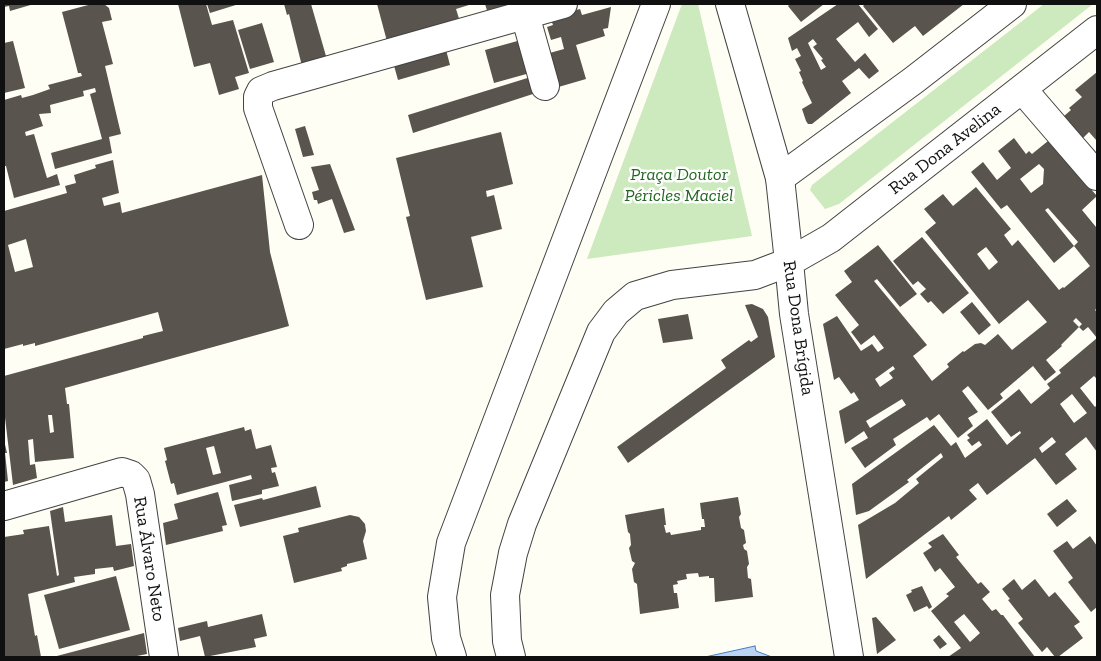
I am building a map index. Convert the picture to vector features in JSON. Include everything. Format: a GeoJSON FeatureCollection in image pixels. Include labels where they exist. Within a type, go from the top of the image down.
{"type":"FeatureCollection","features":[{"type":"Feature","properties":{"kind":"street"},"geometry":{"type":"LineString","coordinates":[[299,225],[258,108],[258,97],[261,91],[524,9],[563,4]]}},
{"type":"Feature","properties":{"kind":"street"},"geometry":{"type":"LineString","coordinates":[[452,657],[446,638],[442,597],[451,543],[656,4]]}},
{"type":"Feature","properties":{"kind":"street","name":"Rua Dona Brígida"},"geometry":{"type":"LineString","coordinates":[[730,4],[780,178],[794,314],[849,657]]}},
{"type":"Feature","properties":{"kind":"street"},"geometry":{"type":"LineString","coordinates":[[780,178],[914,80],[1012,4]]}},
{"type":"Feature","properties":{"kind":"street"},"geometry":{"type":"LineString","coordinates":[[524,9],[545,86]]}},
{"type":"Feature","properties":{"kind":"street","name":"Rua Dona Avelina"},"geometry":{"type":"LineString","coordinates":[[511,657],[507,641],[505,594],[513,552],[522,524],[600,332],[616,312],[635,296],[672,285],[756,276],[790,262],[831,238],[1097,30]]}},
{"type":"Feature","properties":{"kind":"street"},"geometry":{"type":"LineString","coordinates":[[1022,89],[1097,176]]}},
{"type":"Feature","properties":{"kind":"street","name":"Rua Álvaro Neto"},"geometry":{"type":"LineString","coordinates":[[4,506],[122,472],[131,475],[136,480],[140,494],[164,657]]}},
{"type":"Feature","properties":{"kind":"green space","name":"Praça Doutor Péricles Maciel"},"geometry":{"type":"Polygon","coordinates":[[[682,4],[698,4],[752,236],[587,259],[682,4]]]}},
{"type":"Feature","properties":{"kind":"green space"},"geometry":{"type":"Polygon","coordinates":[[[1044,4],[1093,4],[839,204],[825,209],[810,190],[812,185],[1044,4]]]}},
{"type":"Feature","properties":{"kind":"water"},"geometry":{"type":"Polygon","coordinates":[[[755,646],[756,651],[772,657],[705,657],[755,646]]]}},
{"type":"Feature","properties":{"kind":"building"},"geometry":{"type":"Polygon","coordinates":[[[4,4],[34,4],[10,11],[9,6],[4,7],[4,4]]]}},
{"type":"Feature","properties":{"kind":"building"},"geometry":{"type":"Polygon","coordinates":[[[92,4],[104,4],[109,8],[112,20],[102,22],[113,64],[105,66],[121,134],[109,137],[112,153],[55,169],[51,153],[102,139],[90,94],[96,92],[95,88],[83,91],[84,96],[50,105],[51,113],[39,114],[43,126],[25,132],[26,136],[34,134],[47,178],[57,174],[60,185],[14,198],[6,166],[4,166],[4,100],[21,95],[22,98],[33,95],[50,89],[48,85],[82,76],[81,73],[78,73],[62,12],[92,4]]]}},
{"type":"Feature","properties":{"kind":"building"},"geometry":{"type":"Polygon","coordinates":[[[178,4],[206,4],[212,25],[233,20],[249,73],[235,77],[239,89],[219,95],[210,63],[194,67],[178,4]]]}},
{"type":"Feature","properties":{"kind":"building"},"geometry":{"type":"Polygon","coordinates":[[[207,4],[239,4],[210,13],[207,4]]]}},
{"type":"Feature","properties":{"kind":"building"},"geometry":{"type":"Polygon","coordinates":[[[284,4],[311,4],[328,63],[303,70],[289,14],[287,15],[284,4]]]}},
{"type":"Feature","properties":{"kind":"building"},"geometry":{"type":"Polygon","coordinates":[[[377,4],[472,4],[456,9],[461,25],[388,45],[377,4]]]}},
{"type":"Feature","properties":{"kind":"building"},"geometry":{"type":"Polygon","coordinates":[[[485,4],[514,4],[489,17],[485,4]]]}},
{"type":"Feature","properties":{"kind":"building"},"geometry":{"type":"Polygon","coordinates":[[[790,4],[824,4],[801,22],[788,6],[790,4]]]}},
{"type":"Feature","properties":{"kind":"building"},"geometry":{"type":"Polygon","coordinates":[[[838,4],[858,4],[878,29],[869,37],[858,22],[836,39],[855,62],[865,53],[879,71],[869,79],[859,68],[842,81],[851,93],[812,124],[808,124],[802,109],[812,103],[802,82],[799,72],[801,71],[795,59],[801,56],[797,48],[792,51],[788,38],[838,4]],[[813,39],[808,43],[821,70],[826,67],[821,60],[823,59],[813,47],[817,44],[813,39]]]}},
{"type":"Feature","properties":{"kind":"building"},"geometry":{"type":"Polygon","coordinates":[[[865,4],[964,4],[923,36],[915,26],[893,43],[863,6],[865,4]]]}},
{"type":"Feature","properties":{"kind":"building"},"geometry":{"type":"Polygon","coordinates":[[[611,7],[608,28],[603,29],[605,36],[576,45],[586,79],[555,88],[546,54],[564,49],[561,37],[551,40],[547,27],[553,25],[550,17],[580,9],[582,15],[611,7]]]}},
{"type":"Feature","properties":{"kind":"building"},"geometry":{"type":"Polygon","coordinates":[[[262,23],[274,62],[250,69],[238,30],[262,23]]]}},
{"type":"Feature","properties":{"kind":"building"},"geometry":{"type":"Polygon","coordinates":[[[521,40],[530,73],[494,83],[485,50],[521,40]]]}},
{"type":"Feature","properties":{"kind":"building"},"geometry":{"type":"Polygon","coordinates":[[[13,41],[25,88],[4,93],[4,43],[13,41]]]}},
{"type":"Feature","properties":{"kind":"building"},"geometry":{"type":"Polygon","coordinates":[[[445,46],[450,65],[398,80],[393,62],[445,46]]]}},
{"type":"Feature","properties":{"kind":"building"},"geometry":{"type":"Polygon","coordinates":[[[1097,72],[1097,141],[1089,132],[1083,138],[1064,116],[1071,110],[1069,108],[1082,97],[1075,90],[1097,72]]]}},
{"type":"Feature","properties":{"kind":"building"},"geometry":{"type":"Polygon","coordinates":[[[534,76],[539,92],[413,133],[408,115],[534,76]]]}},
{"type":"Feature","properties":{"kind":"building"},"geometry":{"type":"Polygon","coordinates":[[[305,126],[314,155],[303,157],[295,129],[305,126]]]}},
{"type":"Feature","properties":{"kind":"building"},"geometry":{"type":"Polygon","coordinates":[[[501,132],[513,184],[486,191],[487,197],[494,195],[502,229],[471,237],[483,287],[426,300],[406,217],[410,216],[396,158],[501,132]]]}},
{"type":"Feature","properties":{"kind":"building"},"geometry":{"type":"Polygon","coordinates":[[[1014,138],[1026,154],[1029,151],[1032,154],[1048,141],[1097,196],[1082,210],[1097,226],[1097,308],[1095,310],[1097,312],[1097,338],[1088,327],[1083,331],[1079,327],[1046,360],[1056,372],[1045,381],[1033,366],[1000,394],[1003,398],[988,410],[968,386],[962,391],[978,412],[968,418],[973,426],[958,438],[939,414],[930,421],[927,417],[893,439],[896,445],[865,468],[851,448],[868,438],[864,431],[845,444],[839,411],[859,400],[854,392],[851,394],[839,377],[834,380],[823,324],[837,316],[861,351],[872,344],[878,352],[884,348],[874,335],[861,345],[851,332],[859,325],[835,295],[852,282],[844,271],[878,245],[917,294],[900,307],[877,279],[874,281],[927,345],[913,356],[932,381],[949,367],[947,364],[975,344],[981,343],[985,345],[998,334],[1012,350],[1047,322],[1028,300],[999,324],[925,232],[936,223],[924,209],[943,194],[953,206],[976,187],[1011,229],[1004,235],[1012,246],[1018,240],[1059,290],[1090,266],[1074,246],[1054,263],[1007,205],[1001,209],[971,172],[983,162],[997,180],[1011,168],[998,151],[1014,138]],[[1039,164],[1020,179],[1031,193],[1043,184],[1044,169],[1039,164]],[[1048,208],[1045,210],[1074,246],[1078,242],[1048,208]],[[986,247],[977,254],[989,270],[998,262],[986,247]],[[1076,318],[1073,321],[1079,327],[1082,324],[1076,318]],[[893,366],[875,379],[880,387],[893,378],[889,373],[895,369],[893,366]],[[902,399],[866,421],[870,428],[906,405],[902,399]]]}},
{"type":"Feature","properties":{"kind":"building"},"geometry":{"type":"Polygon","coordinates":[[[113,160],[119,193],[102,198],[104,206],[120,202],[122,213],[262,175],[270,252],[289,326],[65,388],[67,404],[69,404],[74,458],[35,462],[33,439],[28,440],[30,465],[35,464],[37,478],[13,485],[4,409],[4,376],[163,331],[158,312],[35,346],[35,343],[23,346],[23,344],[4,349],[4,211],[67,193],[65,186],[76,183],[74,175],[96,168],[95,165],[113,160]],[[26,239],[8,245],[15,272],[33,267],[26,239]],[[48,415],[50,433],[54,432],[52,415],[48,415]]]}},
{"type":"Feature","properties":{"kind":"building"},"geometry":{"type":"Polygon","coordinates":[[[330,164],[355,230],[344,233],[332,199],[318,204],[317,200],[314,200],[312,192],[319,190],[311,167],[330,164]]]}},
{"type":"Feature","properties":{"kind":"building"},"geometry":{"type":"Polygon","coordinates":[[[922,237],[969,293],[943,314],[931,301],[928,303],[920,294],[926,289],[918,281],[913,285],[893,261],[922,237]]]}},
{"type":"Feature","properties":{"kind":"building"},"geometry":{"type":"Polygon","coordinates":[[[972,302],[991,325],[979,335],[960,312],[972,302]]]}},
{"type":"Feature","properties":{"kind":"building"},"geometry":{"type":"Polygon","coordinates":[[[752,304],[763,309],[768,317],[775,357],[628,463],[617,447],[726,368],[721,360],[749,340],[751,342],[758,337],[745,305],[752,304]]]}},
{"type":"Feature","properties":{"kind":"building"},"geometry":{"type":"Polygon","coordinates":[[[688,314],[693,339],[663,343],[658,319],[688,314]]]}},
{"type":"Feature","properties":{"kind":"building"},"geometry":{"type":"Polygon","coordinates":[[[1097,338],[1097,379],[1094,376],[1080,388],[1095,407],[1097,405],[1097,452],[1086,437],[1065,454],[1077,469],[1056,485],[1035,458],[987,495],[978,483],[969,490],[977,499],[951,520],[949,516],[866,579],[858,525],[895,503],[919,483],[916,479],[943,457],[941,453],[907,480],[909,482],[869,511],[856,515],[852,484],[934,425],[951,446],[956,442],[965,458],[982,445],[979,441],[972,446],[967,440],[970,438],[967,435],[987,419],[1007,445],[1021,433],[1020,431],[1011,437],[991,412],[1019,389],[1031,404],[1050,388],[1047,384],[1061,373],[1059,370],[1097,338]],[[1072,394],[1060,404],[1074,423],[1087,413],[1072,394]],[[1052,437],[1039,448],[1042,453],[1056,442],[1052,437]]]}},
{"type":"Feature","properties":{"kind":"building"},"geometry":{"type":"Polygon","coordinates":[[[244,427],[245,431],[251,429],[256,449],[271,445],[277,467],[271,468],[272,473],[275,472],[279,486],[262,490],[262,494],[232,501],[229,485],[252,479],[251,475],[177,495],[174,483],[171,484],[164,448],[244,427]],[[214,446],[206,448],[213,475],[221,473],[214,446]]]}},
{"type":"Feature","properties":{"kind":"building"},"geometry":{"type":"Polygon","coordinates":[[[4,440],[7,453],[5,453],[8,481],[4,482],[4,440]]]}},
{"type":"Feature","properties":{"kind":"building"},"geometry":{"type":"Polygon","coordinates":[[[316,486],[321,507],[240,527],[234,505],[262,498],[263,500],[316,486]]]}},
{"type":"Feature","properties":{"kind":"building"},"geometry":{"type":"Polygon","coordinates":[[[218,492],[227,525],[222,526],[223,531],[166,545],[163,523],[178,519],[174,504],[218,492]]]}},
{"type":"Feature","properties":{"kind":"building"},"geometry":{"type":"Polygon","coordinates":[[[738,497],[741,514],[739,517],[746,543],[743,545],[747,551],[749,564],[747,567],[748,578],[751,579],[753,597],[715,602],[714,578],[709,578],[709,576],[699,577],[698,573],[686,574],[687,579],[677,581],[678,584],[673,585],[674,593],[677,593],[679,608],[640,614],[637,584],[634,582],[632,569],[635,563],[632,561],[629,548],[631,545],[630,534],[625,515],[664,508],[666,533],[670,532],[671,535],[701,530],[701,527],[705,527],[700,503],[738,497]]]}},
{"type":"Feature","properties":{"kind":"building"},"geometry":{"type":"Polygon","coordinates":[[[1067,499],[1077,511],[1057,527],[1047,514],[1067,499]]]}},
{"type":"Feature","properties":{"kind":"building"},"geometry":{"type":"Polygon","coordinates":[[[63,507],[65,522],[112,515],[116,546],[131,544],[134,566],[114,571],[113,567],[95,569],[95,574],[74,577],[75,582],[28,594],[35,636],[37,635],[41,657],[4,657],[4,537],[24,534],[23,530],[49,526],[57,576],[59,575],[50,511],[63,507]]]}},
{"type":"Feature","properties":{"kind":"building"},"geometry":{"type":"Polygon","coordinates":[[[350,515],[359,517],[365,524],[366,531],[363,541],[367,559],[347,564],[347,566],[341,568],[342,571],[294,583],[283,536],[299,532],[298,528],[350,515]]]}},
{"type":"Feature","properties":{"kind":"building"},"geometry":{"type":"Polygon","coordinates":[[[943,534],[959,555],[956,557],[978,584],[981,582],[990,592],[982,599],[992,611],[996,609],[1003,615],[1035,657],[948,657],[961,648],[931,611],[949,596],[946,594],[955,587],[940,568],[935,572],[923,553],[932,547],[928,543],[943,534]],[[964,614],[954,622],[970,642],[980,633],[964,614]]]}},
{"type":"Feature","properties":{"kind":"building"},"geometry":{"type":"Polygon","coordinates":[[[1090,536],[1097,546],[1097,607],[1091,612],[1068,582],[1073,578],[1053,551],[1067,541],[1073,549],[1090,536]]]}},
{"type":"Feature","properties":{"kind":"building"},"geometry":{"type":"Polygon","coordinates":[[[116,576],[130,630],[59,649],[44,595],[116,576]]]}},
{"type":"Feature","properties":{"kind":"building"},"geometry":{"type":"Polygon","coordinates":[[[1014,579],[1022,590],[1035,579],[1049,597],[1055,592],[1080,622],[1074,626],[1083,638],[1058,657],[1055,657],[1047,647],[1042,652],[1018,623],[1023,619],[1002,589],[1014,579]]]}},
{"type":"Feature","properties":{"kind":"building"},"geometry":{"type":"Polygon","coordinates":[[[922,586],[932,607],[929,609],[927,606],[914,612],[906,595],[912,592],[911,590],[922,586]]]}},
{"type":"Feature","properties":{"kind":"building"},"geometry":{"type":"Polygon","coordinates":[[[262,614],[267,636],[254,639],[256,647],[205,657],[200,636],[180,641],[178,628],[207,621],[208,627],[262,614]]]}},
{"type":"Feature","properties":{"kind":"building"},"geometry":{"type":"Polygon","coordinates":[[[876,617],[896,640],[877,654],[872,618],[876,617]]]}},
{"type":"Feature","properties":{"kind":"building"},"geometry":{"type":"Polygon","coordinates":[[[144,633],[147,654],[132,657],[53,657],[144,633]]]}},
{"type":"Feature","properties":{"kind":"building"},"geometry":{"type":"Polygon","coordinates":[[[939,635],[947,644],[940,649],[933,640],[939,635]]]}}]}
